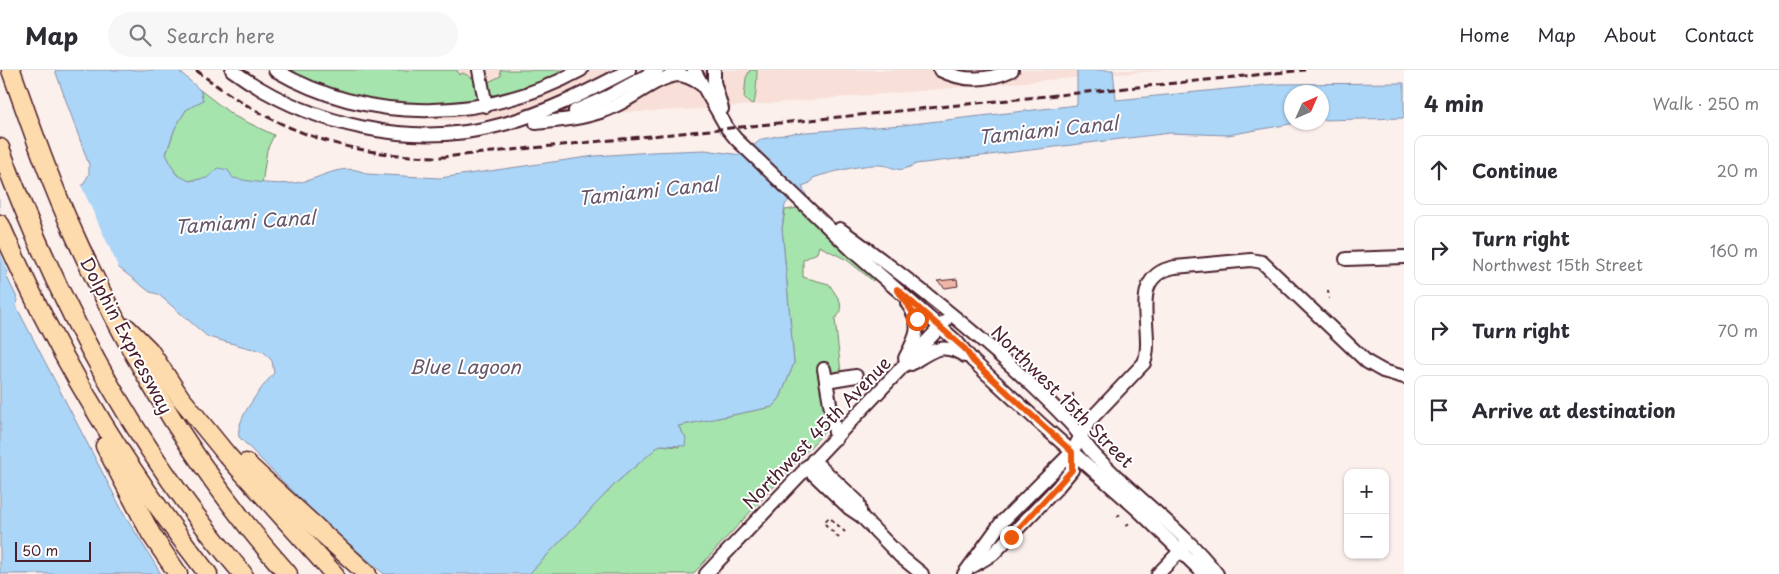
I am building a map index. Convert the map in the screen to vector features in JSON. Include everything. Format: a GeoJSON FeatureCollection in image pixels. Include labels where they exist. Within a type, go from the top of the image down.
{"type":"FeatureCollection","features":[{"type":"Feature","properties":{"kind":"highway","name":"Dolphin Expressway"},"geometry":{"type":"LineString","coordinates":[[12,70],[51,180],[113,315],[182,435],[228,501],[288,574]]}},
{"type":"Feature","properties":{"kind":"highway","name":"Dolphin Expressway"},"geometry":{"type":"LineString","coordinates":[[0,148],[55,282],[90,351],[138,432],[192,510],[243,574]]}},
{"type":"Feature","properties":{"kind":"highway"},"geometry":{"type":"LineString","coordinates":[[0,224],[26,282],[80,387],[115,468],[151,534],[178,574]]}},
{"type":"Feature","properties":{"kind":"highway"},"geometry":{"type":"LineString","coordinates":[[113,315],[149,350],[203,426],[263,498],[334,574]]}},
{"type":"Feature","properties":{"kind":"highway"},"geometry":{"type":"LineString","coordinates":[[80,387],[147,493],[208,574]]}},
{"type":"Feature","properties":{"kind":"highway"},"geometry":{"type":"LineString","coordinates":[[203,426],[366,574]]}},
{"type":"Feature","properties":{"kind":"street"},"geometry":{"type":"LineString","coordinates":[[232,70],[290,104],[321,116],[357,126],[430,133],[574,118],[614,107],[667,78],[677,75],[692,79],[702,85]]}},
{"type":"Feature","properties":{"kind":"street"},"geometry":{"type":"LineString","coordinates":[[275,70],[318,90],[374,106],[429,111],[486,106],[534,92],[581,70]]}},
{"type":"Feature","properties":{"kind":"street"},"geometry":{"type":"LineString","coordinates":[[479,70],[486,106]]}},
{"type":"Feature","properties":{"kind":"street"},"geometry":{"type":"LineString","coordinates":[[502,124],[577,97],[629,70]]}},
{"type":"Feature","properties":{"kind":"street"},"geometry":{"type":"LineString","coordinates":[[536,123],[588,106],[657,70]]}},
{"type":"Feature","properties":{"kind":"street","name":"Northwest 15th Street"},"geometry":{"type":"LineString","coordinates":[[694,70],[727,128],[736,139],[801,201],[965,349],[973,361],[1072,452],[1185,547]]}},
{"type":"Feature","properties":{"kind":"street"},"geometry":{"type":"LineString","coordinates":[[714,70],[714,82],[727,128]]}},
{"type":"Feature","properties":{"kind":"street"},"geometry":{"type":"LineString","coordinates":[[940,70],[964,78],[976,79],[987,79],[1012,70]]}},
{"type":"Feature","properties":{"kind":"street","name":"Northwest 15th Street"},"geometry":{"type":"LineString","coordinates":[[801,201],[952,314],[1041,394],[1081,436],[1092,452],[1185,547],[1198,568],[1217,574]]}},
{"type":"Feature","properties":{"kind":"street"},"geometry":{"type":"LineString","coordinates":[[1346,259],[1404,257]]}},
{"type":"Feature","properties":{"kind":"street"},"geometry":{"type":"LineString","coordinates":[[967,571],[1001,523],[1072,452],[1089,421],[1144,363],[1146,350],[1146,290],[1155,276],[1175,267],[1251,260],[1262,262],[1367,362],[1383,371],[1404,377]]}},
{"type":"Feature","properties":{"kind":"street"},"geometry":{"type":"LineString","coordinates":[[894,375],[916,337],[917,327],[915,315],[897,289]]}},
{"type":"Feature","properties":{"kind":"street","name":"Northwest 45th Avenue"},"geometry":{"type":"LineString","coordinates":[[706,574],[952,314]]}},
{"type":"Feature","properties":{"kind":"street"},"geometry":{"type":"LineString","coordinates":[[894,375],[927,354],[941,348],[956,350],[973,361]]}},
{"type":"Feature","properties":{"kind":"street"},"geometry":{"type":"LineString","coordinates":[[836,438],[825,375],[856,376]]}},
{"type":"Feature","properties":{"kind":"street"},"geometry":{"type":"LineString","coordinates":[[1026,410],[1037,406],[1041,394]]}},
{"type":"Feature","properties":{"kind":"street"},"geometry":{"type":"LineString","coordinates":[[967,571],[993,554],[1056,489],[1072,470],[1072,452]]}},
{"type":"Feature","properties":{"kind":"street"},"geometry":{"type":"LineString","coordinates":[[810,463],[849,508],[861,516],[889,546],[922,574]]}},
{"type":"Feature","properties":{"kind":"street"},"geometry":{"type":"LineString","coordinates":[[989,550],[1051,483],[1050,472]]}},
{"type":"Feature","properties":{"kind":"street"},"geometry":{"type":"LineString","coordinates":[[1158,574],[1185,547]]}},
{"type":"Feature","properties":{"kind":"path"},"geometry":{"type":"LineString","coordinates":[[1328,290],[1329,299]]}},
{"type":"Feature","properties":{"kind":"path"},"geometry":{"type":"LineString","coordinates":[[1073,393],[1073,399],[1080,409]]}},
{"type":"Feature","properties":{"kind":"path"},"geometry":{"type":"LineString","coordinates":[[1099,436],[1104,443]]}},
{"type":"Feature","properties":{"kind":"path"},"geometry":{"type":"LineString","coordinates":[[1117,517],[1120,514]]}},
{"type":"Feature","properties":{"kind":"path"},"geometry":{"type":"LineString","coordinates":[[839,538],[824,523],[830,517],[845,532]]}},
{"type":"Feature","properties":{"kind":"path"},"geometry":{"type":"LineString","coordinates":[[834,521],[838,517]]}},
{"type":"Feature","properties":{"kind":"path"},"geometry":{"type":"LineString","coordinates":[[1126,526],[1129,523]]}},
{"type":"Feature","properties":{"kind":"shaded area"},"geometry":{"type":"Polygon","coordinates":[[[264,70],[1167,70],[705,109],[447,120],[388,116],[335,104],[292,87],[264,70]]]}},
{"type":"Feature","properties":{"kind":"green space"},"geometry":{"type":"Polygon","coordinates":[[[288,70],[457,70],[459,75],[463,73],[478,81],[481,100],[443,104],[385,103],[347,96],[329,90],[288,70]]]}},
{"type":"Feature","properties":{"kind":"green space"},"geometry":{"type":"Polygon","coordinates":[[[500,70],[568,70],[548,81],[492,98],[484,84],[501,76],[500,70]]]}},
{"type":"Feature","properties":{"kind":"green space"},"geometry":{"type":"Polygon","coordinates":[[[750,70],[757,70],[755,100],[754,103],[750,104],[744,98],[746,78],[750,70]]]}},
{"type":"Feature","properties":{"kind":"green space"},"geometry":{"type":"Polygon","coordinates":[[[200,90],[234,116],[274,135],[267,150],[262,184],[225,179],[188,181],[176,174],[166,155],[175,128],[186,110],[203,100],[200,90]]]}},
{"type":"Feature","properties":{"kind":"green space"},"geometry":{"type":"Polygon","coordinates":[[[798,208],[874,278],[873,281],[847,260],[819,246],[817,253],[803,260],[803,277],[829,284],[840,301],[841,312],[835,319],[841,372],[835,374],[820,369],[827,429],[693,574],[529,574],[617,482],[660,445],[679,447],[682,431],[678,426],[772,407],[780,398],[794,363],[782,228],[785,210],[798,208]]]}},
{"type":"Feature","properties":{"kind":"water","name":"Blue Lagoon"},"geometry":{"type":"Polygon","coordinates":[[[55,70],[178,70],[200,90],[203,100],[186,110],[175,128],[166,154],[176,174],[189,181],[207,178],[218,168],[228,170],[233,178],[263,183],[286,184],[348,169],[367,174],[440,178],[595,156],[705,150],[741,155],[762,139],[793,133],[903,125],[1077,105],[1077,70],[1113,70],[1116,100],[1277,84],[1404,83],[1404,118],[1329,120],[1329,85],[1284,85],[1284,125],[1228,135],[1170,133],[916,164],[904,169],[879,165],[864,166],[836,171],[813,178],[810,183],[802,186],[807,197],[798,188],[785,205],[782,228],[794,363],[780,398],[772,407],[678,426],[686,438],[685,446],[660,445],[617,482],[529,574],[384,574],[316,515],[239,437],[241,421],[245,413],[274,373],[272,361],[264,352],[208,337],[158,294],[150,292],[114,264],[36,266],[8,271],[6,275],[18,300],[16,306],[123,512],[161,574],[0,574],[0,199],[83,185],[89,174],[89,165],[55,70]]]}},
{"type":"Feature","properties":{"kind":"pier"},"geometry":{"type":"Polygon","coordinates":[[[80,183],[121,273],[113,266],[37,268],[9,273],[0,252],[0,196],[80,183]]]}},
{"type":"Feature","properties":{"kind":"building"},"geometry":{"type":"Polygon","coordinates":[[[957,279],[958,286],[945,288],[937,281],[957,279]]]}},
{"type":"Feature","properties":{"kind":"railway"},"geometry":{"type":"LineString","coordinates":[[196,70],[224,91],[253,109],[282,124],[312,136],[374,152],[408,156],[443,157],[1305,70]]}},
{"type":"Feature","properties":{"kind":"route"},"geometry":{"type":"LineString","coordinates":[[917,319],[897,289],[965,349],[973,361],[1072,452],[1072,470],[1011,537]]}},
{"type":"Feature","properties":{"kind":"water label","name":"Tamiami Canal"},"geometry":{"type":"Point","coordinates":[1048,129]}},
{"type":"Feature","properties":{"kind":"water label","name":"Tamiami Canal"},"geometry":{"type":"Point","coordinates":[648,190]}},
{"type":"Feature","properties":{"kind":"water label","name":"Tamiami Canal"},"geometry":{"type":"Point","coordinates":[245,221]}}]}
